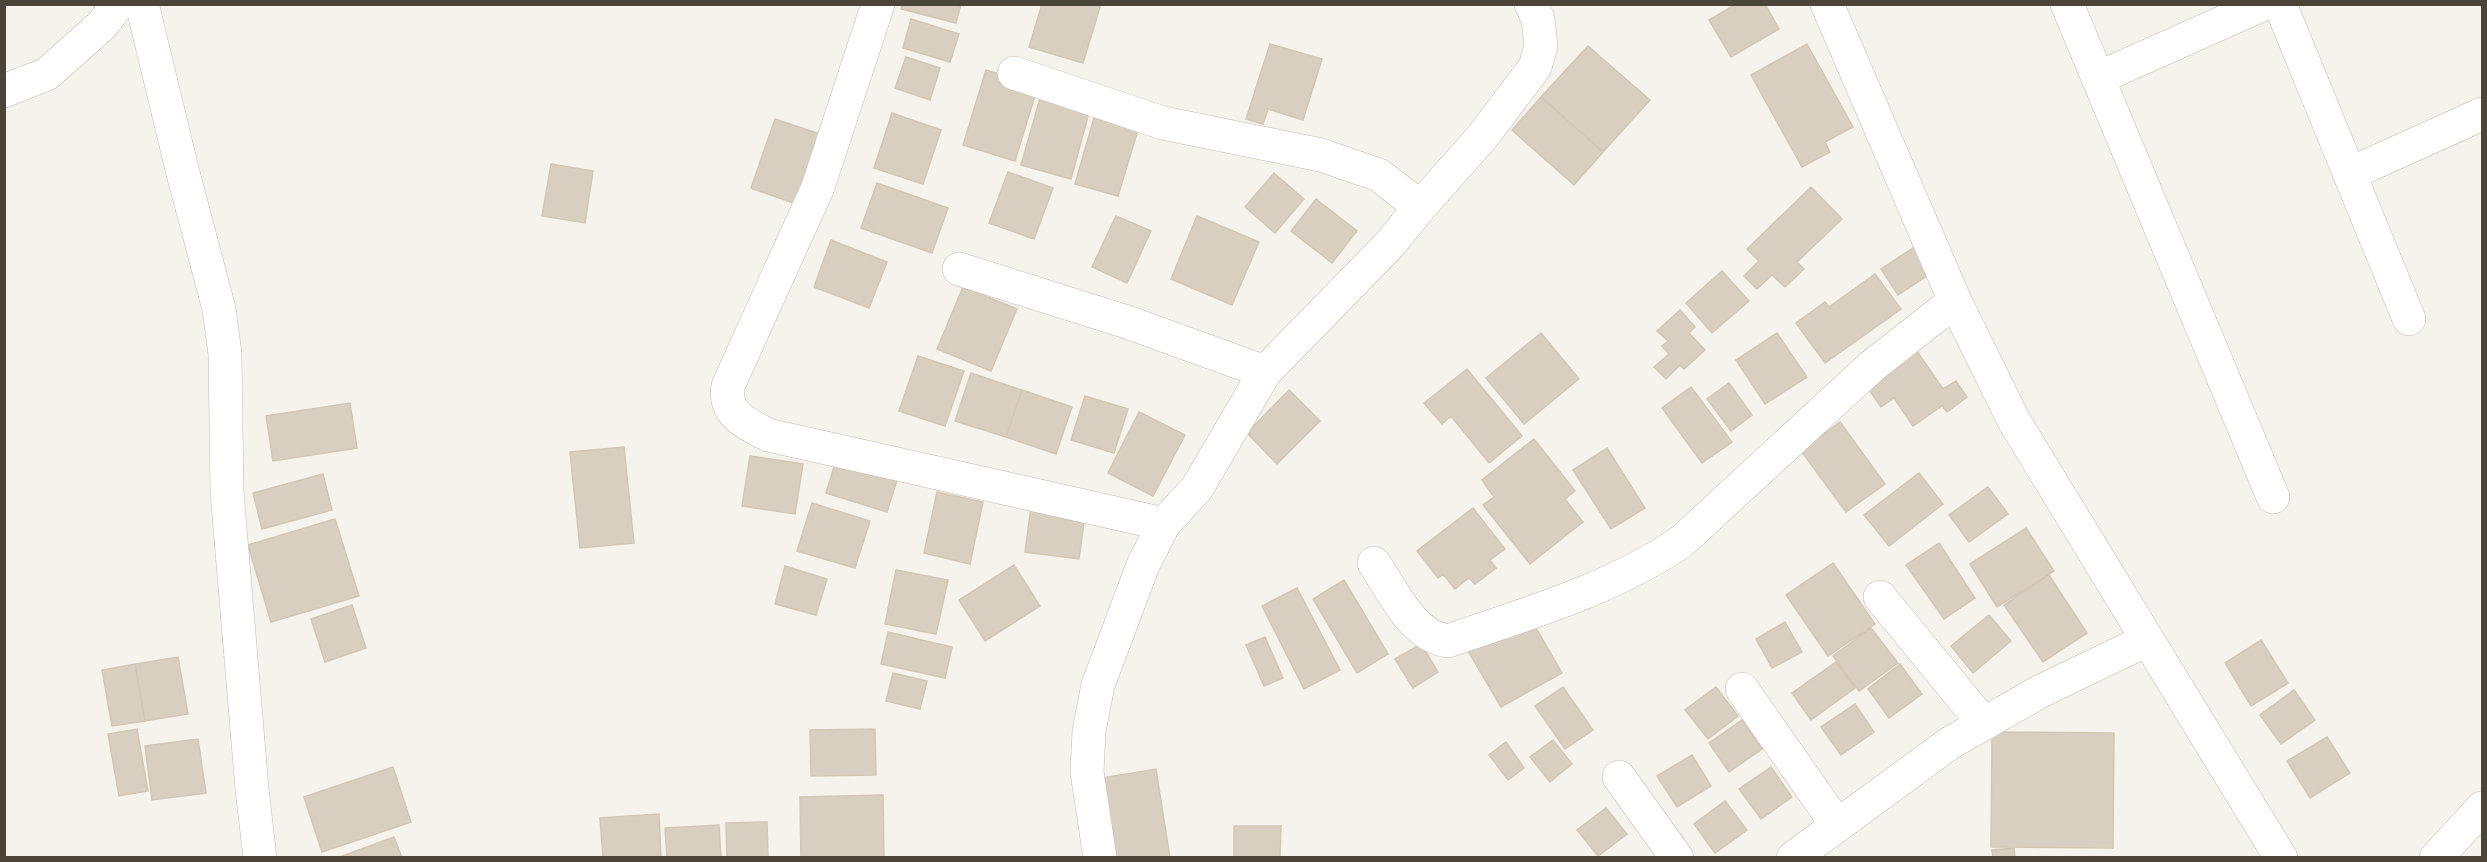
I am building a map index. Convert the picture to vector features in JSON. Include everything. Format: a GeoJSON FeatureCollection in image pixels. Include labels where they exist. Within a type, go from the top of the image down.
{"type":"FeatureCollection","features":[{"type":"Feature","properties":{"kind":"street"},"geometry":{"type":"LineString","coordinates":[[4,92],[47,74],[102,25],[118,4]]}},
{"type":"Feature","properties":{"kind":"street"},"geometry":{"type":"LineString","coordinates":[[142,4],[219,309],[225,354],[227,492],[260,858]]}},
{"type":"Feature","properties":{"kind":"street"},"geometry":{"type":"LineString","coordinates":[[878,4],[818,187],[728,386],[726,396],[730,408],[741,421],[768,435],[1164,524]]}},
{"type":"Feature","properties":{"kind":"street"},"geometry":{"type":"LineString","coordinates":[[1100,858],[1087,772],[1089,731],[1098,685],[1143,565],[1164,524],[1197,488],[1265,372],[1390,244],[1483,136],[1535,67],[1541,46],[1538,19],[1531,4]]}},
{"type":"Feature","properties":{"kind":"street"},"geometry":{"type":"LineString","coordinates":[[1827,4],[1955,301],[2014,421],[2281,858]]}},
{"type":"Feature","properties":{"kind":"street"},"geometry":{"type":"LineString","coordinates":[[2067,4],[2273,497]]}},
{"type":"Feature","properties":{"kind":"street"},"geometry":{"type":"LineString","coordinates":[[2098,78],[2264,4]]}},
{"type":"Feature","properties":{"kind":"street"},"geometry":{"type":"LineString","coordinates":[[2280,4],[2409,320]]}},
{"type":"Feature","properties":{"kind":"street"},"geometry":{"type":"LineString","coordinates":[[1014,73],[1163,123],[1321,155],[1379,175],[1420,207]]}},
{"type":"Feature","properties":{"kind":"street"},"geometry":{"type":"LineString","coordinates":[[2349,174],[2482,114]]}},
{"type":"Feature","properties":{"kind":"street"},"geometry":{"type":"LineString","coordinates":[[959,269],[1127,322],[1265,372]]}},
{"type":"Feature","properties":{"kind":"street"},"geometry":{"type":"LineString","coordinates":[[1374,563],[1422,631],[1435,639],[1448,641],[1601,587],[1658,558],[1681,542],[1872,366],[1955,301]]}},
{"type":"Feature","properties":{"kind":"street"},"geometry":{"type":"LineString","coordinates":[[1880,597],[1984,724]]}},
{"type":"Feature","properties":{"kind":"street"},"geometry":{"type":"LineString","coordinates":[[1793,858],[1950,743],[2041,691],[2146,640]]}},
{"type":"Feature","properties":{"kind":"street"},"geometry":{"type":"LineString","coordinates":[[1742,689],[1837,825]]}},
{"type":"Feature","properties":{"kind":"street"},"geometry":{"type":"LineString","coordinates":[[1619,777],[1677,858]]}},
{"type":"Feature","properties":{"kind":"street"},"geometry":{"type":"LineString","coordinates":[[2436,858],[2482,808]]}},
{"type":"Feature","properties":{"kind":"building"},"geometry":{"type":"Polygon","coordinates":[[[902,4],[961,4],[956,23],[901,9],[902,4]]]}},
{"type":"Feature","properties":{"kind":"building"},"geometry":{"type":"Polygon","coordinates":[[[1042,4],[1101,4],[1083,63],[1029,47],[1042,4]]]}},
{"type":"Feature","properties":{"kind":"building"},"geometry":{"type":"Polygon","coordinates":[[[1736,4],[1765,4],[1779,29],[1731,57],[1709,20],[1736,4]]]}},
{"type":"Feature","properties":{"kind":"building"},"geometry":{"type":"Polygon","coordinates":[[[911,19],[959,34],[950,62],[903,48],[911,19]]]}},
{"type":"Feature","properties":{"kind":"building"},"geometry":{"type":"Polygon","coordinates":[[[1270,44],[1322,59],[1303,120],[1268,109],[1263,124],[1246,119],[1270,44]]]}},
{"type":"Feature","properties":{"kind":"building"},"geometry":{"type":"Polygon","coordinates":[[[1807,44],[1853,127],[1825,142],[1830,152],[1802,167],[1751,75],[1807,44]]]}},
{"type":"Feature","properties":{"kind":"building"},"geometry":{"type":"Polygon","coordinates":[[[1588,46],[1650,100],[1603,152],[1541,97],[1588,46]]]}},
{"type":"Feature","properties":{"kind":"building"},"geometry":{"type":"Polygon","coordinates":[[[906,57],[940,68],[930,100],[895,88],[906,57]]]}},
{"type":"Feature","properties":{"kind":"building"},"geometry":{"type":"Polygon","coordinates":[[[986,70],[1038,86],[1015,161],[963,145],[986,70]]]}},
{"type":"Feature","properties":{"kind":"building"},"geometry":{"type":"Polygon","coordinates":[[[1041,95],[1090,109],[1071,179],[1021,165],[1041,95]]]}},
{"type":"Feature","properties":{"kind":"building"},"geometry":{"type":"Polygon","coordinates":[[[1541,97],[1603,152],[1574,185],[1512,130],[1541,97]]]}},
{"type":"Feature","properties":{"kind":"building"},"geometry":{"type":"Polygon","coordinates":[[[892,113],[941,130],[923,184],[874,168],[892,113]]]}},
{"type":"Feature","properties":{"kind":"building"},"geometry":{"type":"Polygon","coordinates":[[[1094,118],[1138,130],[1118,196],[1075,184],[1094,118]]]}},
{"type":"Feature","properties":{"kind":"building"},"geometry":{"type":"Polygon","coordinates":[[[775,119],[823,135],[799,205],[751,188],[775,119]]]}},
{"type":"Feature","properties":{"kind":"building"},"geometry":{"type":"Polygon","coordinates":[[[551,164],[593,171],[585,223],[542,216],[551,164]]]}},
{"type":"Feature","properties":{"kind":"building"},"geometry":{"type":"Polygon","coordinates":[[[1008,172],[1053,188],[1034,239],[989,223],[1008,172]]]}},
{"type":"Feature","properties":{"kind":"building"},"geometry":{"type":"Polygon","coordinates":[[[1274,173],[1304,199],[1275,233],[1245,207],[1274,173]]]}},
{"type":"Feature","properties":{"kind":"building"},"geometry":{"type":"Polygon","coordinates":[[[877,183],[948,208],[932,253],[861,228],[877,183]]]}},
{"type":"Feature","properties":{"kind":"building"},"geometry":{"type":"Polygon","coordinates":[[[1811,187],[1842,219],[1797,262],[1804,269],[1785,287],[1772,275],[1757,289],[1744,276],[1759,261],[1747,249],[1811,187]]]}},
{"type":"Feature","properties":{"kind":"building"},"geometry":{"type":"Polygon","coordinates":[[[1316,199],[1357,231],[1332,263],[1291,231],[1316,199]]]}},
{"type":"Feature","properties":{"kind":"building"},"geometry":{"type":"Polygon","coordinates":[[[1116,216],[1151,231],[1127,283],[1092,267],[1116,216]]]}},
{"type":"Feature","properties":{"kind":"building"},"geometry":{"type":"Polygon","coordinates":[[[1197,216],[1259,242],[1232,305],[1171,279],[1197,216]]]}},
{"type":"Feature","properties":{"kind":"building"},"geometry":{"type":"Polygon","coordinates":[[[831,240],[887,262],[869,308],[814,287],[831,240]]]}},
{"type":"Feature","properties":{"kind":"building"},"geometry":{"type":"Polygon","coordinates":[[[1916,246],[1933,272],[1898,295],[1881,269],[1916,246]]]}},
{"type":"Feature","properties":{"kind":"building"},"geometry":{"type":"Polygon","coordinates":[[[1722,271],[1749,301],[1712,333],[1686,303],[1722,271]]]}},
{"type":"Feature","properties":{"kind":"building"},"geometry":{"type":"Polygon","coordinates":[[[1875,274],[1901,309],[1825,363],[1796,323],[1825,302],[1829,307],[1875,274]]]}},
{"type":"Feature","properties":{"kind":"building"},"geometry":{"type":"Polygon","coordinates":[[[963,287],[1017,309],[991,371],[937,349],[963,287]]]}},
{"type":"Feature","properties":{"kind":"building"},"geometry":{"type":"Polygon","coordinates":[[[1680,310],[1695,327],[1689,333],[1705,350],[1684,369],[1680,365],[1666,379],[1654,367],[1669,354],[1662,346],[1668,341],[1657,331],[1680,310]]]}},
{"type":"Feature","properties":{"kind":"building"},"geometry":{"type":"Polygon","coordinates":[[[1541,333],[1579,379],[1524,424],[1486,378],[1541,333]]]}},
{"type":"Feature","properties":{"kind":"building"},"geometry":{"type":"Polygon","coordinates":[[[1777,333],[1807,377],[1765,404],[1736,360],[1777,333]]]}},
{"type":"Feature","properties":{"kind":"building"},"geometry":{"type":"Polygon","coordinates":[[[1912,344],[1943,389],[1956,381],[1967,397],[1947,412],[1942,406],[1913,426],[1894,398],[1881,407],[1865,384],[1912,344]]]}},
{"type":"Feature","properties":{"kind":"building"},"geometry":{"type":"Polygon","coordinates":[[[918,356],[964,371],[945,426],[899,411],[918,356]]]}},
{"type":"Feature","properties":{"kind":"building"},"geometry":{"type":"Polygon","coordinates":[[[1467,369],[1522,436],[1489,463],[1451,416],[1442,424],[1424,403],[1467,369]]]}},
{"type":"Feature","properties":{"kind":"building"},"geometry":{"type":"Polygon","coordinates":[[[971,373],[1022,390],[1006,437],[955,421],[971,373]]]}},
{"type":"Feature","properties":{"kind":"building"},"geometry":{"type":"Polygon","coordinates":[[[1729,383],[1752,415],[1731,431],[1707,399],[1729,383]]]}},
{"type":"Feature","properties":{"kind":"building"},"geometry":{"type":"Polygon","coordinates":[[[1691,387],[1732,442],[1702,463],[1662,408],[1691,387]]]}},
{"type":"Feature","properties":{"kind":"building"},"geometry":{"type":"Polygon","coordinates":[[[1022,390],[1072,407],[1056,454],[1006,437],[1022,390]]]}},
{"type":"Feature","properties":{"kind":"building"},"geometry":{"type":"Polygon","coordinates":[[[1289,390],[1320,421],[1277,464],[1247,433],[1289,390]]]}},
{"type":"Feature","properties":{"kind":"building"},"geometry":{"type":"Polygon","coordinates":[[[1085,396],[1128,409],[1114,453],[1071,440],[1085,396]]]}},
{"type":"Feature","properties":{"kind":"building"},"geometry":{"type":"Polygon","coordinates":[[[350,403],[357,448],[273,461],[266,416],[350,403]]]}},
{"type":"Feature","properties":{"kind":"building"},"geometry":{"type":"Polygon","coordinates":[[[1139,412],[1185,435],[1153,496],[1108,473],[1139,412]]]}},
{"type":"Feature","properties":{"kind":"building"},"geometry":{"type":"Polygon","coordinates":[[[1840,422],[1885,484],[1846,512],[1801,451],[1840,422]]]}},
{"type":"Feature","properties":{"kind":"building"},"geometry":{"type":"Polygon","coordinates":[[[1534,439],[1575,491],[1565,499],[1583,522],[1530,564],[1483,505],[1494,497],[1482,480],[1534,439]]]}},
{"type":"Feature","properties":{"kind":"building"},"geometry":{"type":"Polygon","coordinates":[[[624,447],[634,543],[580,548],[570,452],[624,447]]]}},
{"type":"Feature","properties":{"kind":"building"},"geometry":{"type":"Polygon","coordinates":[[[1607,448],[1645,508],[1611,529],[1573,470],[1607,448]]]}},
{"type":"Feature","properties":{"kind":"building"},"geometry":{"type":"Polygon","coordinates":[[[750,456],[803,464],[795,514],[742,506],[750,456]]]}},
{"type":"Feature","properties":{"kind":"building"},"geometry":{"type":"Polygon","coordinates":[[[837,457],[898,477],[887,512],[826,493],[837,457]]]}},
{"type":"Feature","properties":{"kind":"building"},"geometry":{"type":"Polygon","coordinates":[[[1919,473],[1943,504],[1889,546],[1864,515],[1919,473]]]}},
{"type":"Feature","properties":{"kind":"building"},"geometry":{"type":"Polygon","coordinates":[[[323,474],[332,510],[262,529],[253,493],[323,474]]]}},
{"type":"Feature","properties":{"kind":"building"},"geometry":{"type":"Polygon","coordinates":[[[1988,487],[2008,514],[1969,542],[1949,515],[1988,487]]]}},
{"type":"Feature","properties":{"kind":"building"},"geometry":{"type":"Polygon","coordinates":[[[937,492],[983,502],[970,564],[924,553],[937,492]]]}},
{"type":"Feature","properties":{"kind":"building"},"geometry":{"type":"Polygon","coordinates":[[[812,503],[870,521],[855,568],[797,551],[812,503]]]}},
{"type":"Feature","properties":{"kind":"building"},"geometry":{"type":"Polygon","coordinates":[[[1031,507],[1085,515],[1079,559],[1025,552],[1031,507]]]}},
{"type":"Feature","properties":{"kind":"building"},"geometry":{"type":"Polygon","coordinates":[[[1473,508],[1505,549],[1490,560],[1496,568],[1475,584],[1469,578],[1455,589],[1443,574],[1438,578],[1417,551],[1473,508]]]}},
{"type":"Feature","properties":{"kind":"building"},"geometry":{"type":"Polygon","coordinates":[[[335,519],[359,596],[271,622],[248,545],[335,519]]]}},
{"type":"Feature","properties":{"kind":"building"},"geometry":{"type":"Polygon","coordinates":[[[2026,528],[2054,571],[1997,607],[1970,564],[2026,528]]]}},
{"type":"Feature","properties":{"kind":"building"},"geometry":{"type":"Polygon","coordinates":[[[1939,543],[1975,598],[1944,619],[1906,565],[1939,543]]]}},
{"type":"Feature","properties":{"kind":"building"},"geometry":{"type":"Polygon","coordinates":[[[1833,563],[1875,624],[1828,656],[1786,595],[1833,563]]]}},
{"type":"Feature","properties":{"kind":"building"},"geometry":{"type":"Polygon","coordinates":[[[1014,565],[1040,606],[985,641],[959,600],[1014,565]]]}},
{"type":"Feature","properties":{"kind":"building"},"geometry":{"type":"Polygon","coordinates":[[[785,566],[827,579],[816,615],[775,604],[785,566]]]}},
{"type":"Feature","properties":{"kind":"building"},"geometry":{"type":"Polygon","coordinates":[[[896,570],[948,580],[936,634],[885,624],[896,570]]]}},
{"type":"Feature","properties":{"kind":"building"},"geometry":{"type":"Polygon","coordinates":[[[2049,575],[2087,633],[2043,662],[2004,605],[2049,575]]]}},
{"type":"Feature","properties":{"kind":"building"},"geometry":{"type":"Polygon","coordinates":[[[1344,580],[1388,654],[1357,673],[1313,599],[1344,580]]]}},
{"type":"Feature","properties":{"kind":"building"},"geometry":{"type":"Polygon","coordinates":[[[1297,588],[1340,670],[1304,689],[1262,606],[1297,588]]]}},
{"type":"Feature","properties":{"kind":"building"},"geometry":{"type":"Polygon","coordinates":[[[352,605],[366,648],[325,662],[311,619],[352,605]]]}},
{"type":"Feature","properties":{"kind":"building"},"geometry":{"type":"Polygon","coordinates":[[[1989,615],[2011,641],[1973,673],[1951,646],[1989,615]]]}},
{"type":"Feature","properties":{"kind":"building"},"geometry":{"type":"Polygon","coordinates":[[[1529,616],[1562,673],[1501,707],[1468,651],[1529,616]]]}},
{"type":"Feature","properties":{"kind":"building"},"geometry":{"type":"Polygon","coordinates":[[[1785,622],[1802,652],[1772,668],[1756,639],[1785,622]]]}},
{"type":"Feature","properties":{"kind":"building"},"geometry":{"type":"Polygon","coordinates":[[[1871,628],[1898,663],[1859,691],[1833,656],[1871,628]]]}},
{"type":"Feature","properties":{"kind":"building"},"geometry":{"type":"Polygon","coordinates":[[[888,632],[952,647],[945,678],[881,664],[888,632]]]}},
{"type":"Feature","properties":{"kind":"building"},"geometry":{"type":"Polygon","coordinates":[[[1265,637],[1283,678],[1264,686],[1246,645],[1265,637]]]}},
{"type":"Feature","properties":{"kind":"building"},"geometry":{"type":"Polygon","coordinates":[[[2261,640],[2288,683],[2251,706],[2225,663],[2261,640]]]}},
{"type":"Feature","properties":{"kind":"building"},"geometry":{"type":"Polygon","coordinates":[[[1421,644],[1438,672],[1413,688],[1395,659],[1421,644]]]}},
{"type":"Feature","properties":{"kind":"building"},"geometry":{"type":"Polygon","coordinates":[[[178,657],[188,714],[145,721],[135,664],[178,657]]]}},
{"type":"Feature","properties":{"kind":"building"},"geometry":{"type":"Polygon","coordinates":[[[1836,662],[1855,688],[1811,720],[1792,693],[1836,662]]]}},
{"type":"Feature","properties":{"kind":"building"},"geometry":{"type":"Polygon","coordinates":[[[135,664],[145,721],[112,726],[102,670],[135,664]]]}},
{"type":"Feature","properties":{"kind":"building"},"geometry":{"type":"Polygon","coordinates":[[[1900,664],[1922,694],[1889,718],[1868,689],[1900,664]]]}},
{"type":"Feature","properties":{"kind":"building"},"geometry":{"type":"Polygon","coordinates":[[[893,673],[927,681],[920,709],[886,701],[893,673]]]}},
{"type":"Feature","properties":{"kind":"building"},"geometry":{"type":"Polygon","coordinates":[[[1563,687],[1593,730],[1565,749],[1535,706],[1563,687]]]}},
{"type":"Feature","properties":{"kind":"building"},"geometry":{"type":"Polygon","coordinates":[[[1716,687],[1738,716],[1708,739],[1685,710],[1716,687]]]}},
{"type":"Feature","properties":{"kind":"building"},"geometry":{"type":"Polygon","coordinates":[[[2294,690],[2315,720],[2281,744],[2260,715],[2294,690]]]}},
{"type":"Feature","properties":{"kind":"building"},"geometry":{"type":"Polygon","coordinates":[[[1855,704],[1874,732],[1841,755],[1821,727],[1855,704]]]}},
{"type":"Feature","properties":{"kind":"building"},"geometry":{"type":"Polygon","coordinates":[[[1742,720],[1762,749],[1729,772],[1709,743],[1742,720]]]}},
{"type":"Feature","properties":{"kind":"building"},"geometry":{"type":"Polygon","coordinates":[[[137,729],[148,791],[119,796],[108,734],[137,729]]]}},
{"type":"Feature","properties":{"kind":"building"},"geometry":{"type":"Polygon","coordinates":[[[875,729],[876,775],[811,776],[810,730],[875,729]]]}},
{"type":"Feature","properties":{"kind":"building"},"geometry":{"type":"Polygon","coordinates":[[[1992,732],[2114,733],[2113,848],[1991,847],[1992,732]]]}},
{"type":"Feature","properties":{"kind":"building"},"geometry":{"type":"Polygon","coordinates":[[[2327,737],[2350,773],[2310,798],[2287,761],[2327,737]]]}},
{"type":"Feature","properties":{"kind":"building"},"geometry":{"type":"Polygon","coordinates":[[[198,739],[206,793],[152,800],[145,746],[198,739]]]}},
{"type":"Feature","properties":{"kind":"building"},"geometry":{"type":"Polygon","coordinates":[[[1553,740],[1572,764],[1550,782],[1530,757],[1553,740]]]}},
{"type":"Feature","properties":{"kind":"building"},"geometry":{"type":"Polygon","coordinates":[[[1506,742],[1524,768],[1508,780],[1489,755],[1506,742]]]}},
{"type":"Feature","properties":{"kind":"building"},"geometry":{"type":"Polygon","coordinates":[[[1692,755],[1711,786],[1677,807],[1657,776],[1692,755]]]}},
{"type":"Feature","properties":{"kind":"building"},"geometry":{"type":"Polygon","coordinates":[[[393,767],[411,822],[322,852],[304,797],[393,767]]]}},
{"type":"Feature","properties":{"kind":"building"},"geometry":{"type":"Polygon","coordinates":[[[1771,767],[1792,797],[1761,819],[1739,789],[1771,767]]]}},
{"type":"Feature","properties":{"kind":"building"},"geometry":{"type":"Polygon","coordinates":[[[1156,769],[1170,858],[1107,858],[1095,779],[1156,769]]]}},
{"type":"Feature","properties":{"kind":"building"},"geometry":{"type":"Polygon","coordinates":[[[883,795],[884,858],[801,858],[800,797],[883,795]]]}},
{"type":"Feature","properties":{"kind":"building"},"geometry":{"type":"Polygon","coordinates":[[[1725,801],[1747,830],[1715,853],[1694,824],[1725,801]]]}},
{"type":"Feature","properties":{"kind":"building"},"geometry":{"type":"Polygon","coordinates":[[[1606,808],[1627,834],[1598,856],[1577,830],[1606,808]]]}},
{"type":"Feature","properties":{"kind":"building"},"geometry":{"type":"Polygon","coordinates":[[[659,814],[661,858],[603,858],[600,818],[659,814]]]}},
{"type":"Feature","properties":{"kind":"building"},"geometry":{"type":"Polygon","coordinates":[[[767,822],[768,858],[727,858],[726,823],[767,822]]]}},
{"type":"Feature","properties":{"kind":"building"},"geometry":{"type":"Polygon","coordinates":[[[719,825],[721,858],[667,858],[665,828],[719,825]]]}},
{"type":"Feature","properties":{"kind":"building"},"geometry":{"type":"Polygon","coordinates":[[[1234,826],[1281,826],[1280,858],[1234,858],[1234,826]]]}},
{"type":"Feature","properties":{"kind":"building"},"geometry":{"type":"Polygon","coordinates":[[[394,837],[402,858],[337,858],[394,837]]]}},
{"type":"Feature","properties":{"kind":"building"},"geometry":{"type":"Polygon","coordinates":[[[2014,848],[2015,858],[1993,858],[1992,850],[2014,848]]]}}]}
